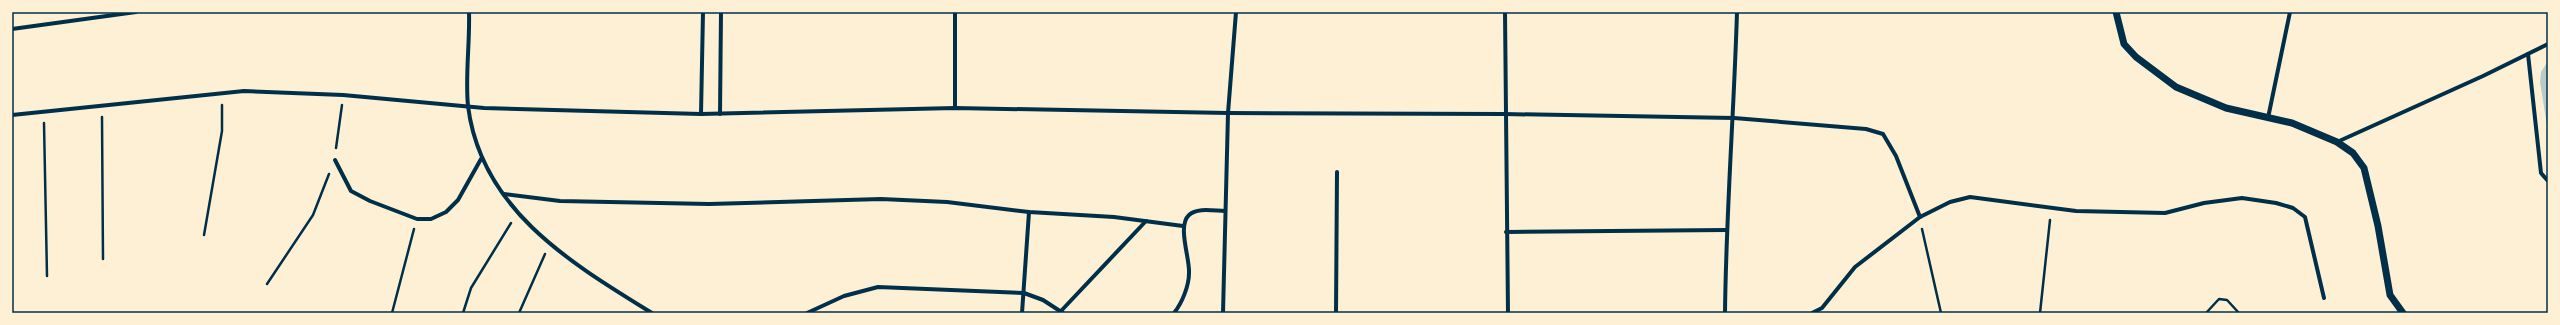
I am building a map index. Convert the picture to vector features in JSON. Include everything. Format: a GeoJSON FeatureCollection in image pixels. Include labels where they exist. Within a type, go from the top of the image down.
{"type":"FeatureCollection","features":[{"type":"Feature","properties":{"kind":"street"},"geometry":{"type":"LineString","coordinates":[[12,29],[136,12]]}},
{"type":"Feature","properties":{"kind":"street"},"geometry":{"type":"LineString","coordinates":[[468,12],[468,106],[481,159],[517,214],[581,269],[652,313]]}},
{"type":"Feature","properties":{"kind":"street"},"geometry":{"type":"LineString","coordinates":[[701,114],[703,12]]}},
{"type":"Feature","properties":{"kind":"street"},"geometry":{"type":"LineString","coordinates":[[720,12],[720,114]]}},
{"type":"Feature","properties":{"kind":"street"},"geometry":{"type":"LineString","coordinates":[[955,12],[955,108]]}},
{"type":"Feature","properties":{"kind":"street"},"geometry":{"type":"LineString","coordinates":[[1223,313],[1228,113],[1236,12]]}},
{"type":"Feature","properties":{"kind":"street"},"geometry":{"type":"LineString","coordinates":[[1505,12],[1504,114],[1508,313]]}},
{"type":"Feature","properties":{"kind":"street"},"geometry":{"type":"LineString","coordinates":[[1724,313],[1726,230],[1734,118],[1737,12]]}},
{"type":"Feature","properties":{"kind":"street"},"geometry":{"type":"LineString","coordinates":[[2116,12],[2124,44],[2136,58],[2176,87],[2226,108],[2292,123],[2337,142],[2353,153],[2364,168],[2378,226],[2390,295],[2403,313]]}},
{"type":"Feature","properties":{"kind":"street"},"geometry":{"type":"LineString","coordinates":[[2268,118],[2290,12]]}},
{"type":"Feature","properties":{"kind":"street"},"geometry":{"type":"LineString","coordinates":[[2337,142],[2548,44]]}},
{"type":"Feature","properties":{"kind":"street"},"geometry":{"type":"LineString","coordinates":[[2528,54],[2541,173],[2548,181]]}},
{"type":"Feature","properties":{"kind":"street"},"geometry":{"type":"LineString","coordinates":[[12,115],[244,91],[343,96],[468,106],[701,114],[955,108],[1228,113],[1504,114],[1734,118],[1866,129],[1883,134],[1896,156],[1920,217]]}},
{"type":"Feature","properties":{"kind":"street"},"geometry":{"type":"LineString","coordinates":[[335,160],[351,191],[370,201],[417,219],[431,219],[446,212],[458,200],[481,159]]}},
{"type":"Feature","properties":{"kind":"street"},"geometry":{"type":"LineString","coordinates":[[1336,313],[1337,172]]}},
{"type":"Feature","properties":{"kind":"street"},"geometry":{"type":"LineString","coordinates":[[504,194],[560,201],[741,205],[881,199],[947,202],[1029,212],[1146,221],[1183,226]]}},
{"type":"Feature","properties":{"kind":"street"},"geometry":{"type":"LineString","coordinates":[[1812,313],[1822,308],[1855,267],[1920,217],[1950,202],[1970,196],[2076,211],[2165,213],[2204,203],[2242,198],[2276,202],[2294,208],[2306,217],[2324,298]]}},
{"type":"Feature","properties":{"kind":"street"},"geometry":{"type":"LineString","coordinates":[[1174,313],[1181,304],[1190,274],[1183,226],[1189,215],[1199,210],[1225,211]]}},
{"type":"Feature","properties":{"kind":"street"},"geometry":{"type":"LineString","coordinates":[[1022,313],[1029,212]]}},
{"type":"Feature","properties":{"kind":"street"},"geometry":{"type":"LineString","coordinates":[[807,313],[844,296],[878,287],[1024,293],[1043,300],[1062,312],[1146,221]]}},
{"type":"Feature","properties":{"kind":"street"},"geometry":{"type":"LineString","coordinates":[[1506,232],[1726,230]]}},
{"type":"Feature","properties":{"kind":"path"},"geometry":{"type":"LineString","coordinates":[[204,235],[222,131],[222,93]]}},
{"type":"Feature","properties":{"kind":"path"},"geometry":{"type":"LineString","coordinates":[[266,284],[313,215],[335,160],[343,96]]}},
{"type":"Feature","properties":{"kind":"path"},"geometry":{"type":"LineString","coordinates":[[102,106],[103,259]]}},
{"type":"Feature","properties":{"kind":"path"},"geometry":{"type":"LineString","coordinates":[[44,111],[47,276]]}},
{"type":"Feature","properties":{"kind":"path"},"geometry":{"type":"LineString","coordinates":[[2040,313],[2051,207]]}},
{"type":"Feature","properties":{"kind":"path"},"geometry":{"type":"LineString","coordinates":[[463,313],[471,288],[517,214]]}},
{"type":"Feature","properties":{"kind":"path"},"geometry":{"type":"LineString","coordinates":[[1920,217],[1941,313]]}},
{"type":"Feature","properties":{"kind":"path"},"geometry":{"type":"LineString","coordinates":[[392,313],[417,219]]}},
{"type":"Feature","properties":{"kind":"path"},"geometry":{"type":"LineString","coordinates":[[519,313],[550,242]]}},
{"type":"Feature","properties":{"kind":"path"},"geometry":{"type":"LineString","coordinates":[[2206,313],[2219,299],[2227,300],[2239,313]]}},
{"type":"Feature","properties":{"kind":"shaded area"},"geometry":{"type":"Polygon","coordinates":[[[2548,61],[2548,132],[2540,82],[2541,72],[2548,61]]]}}]}
